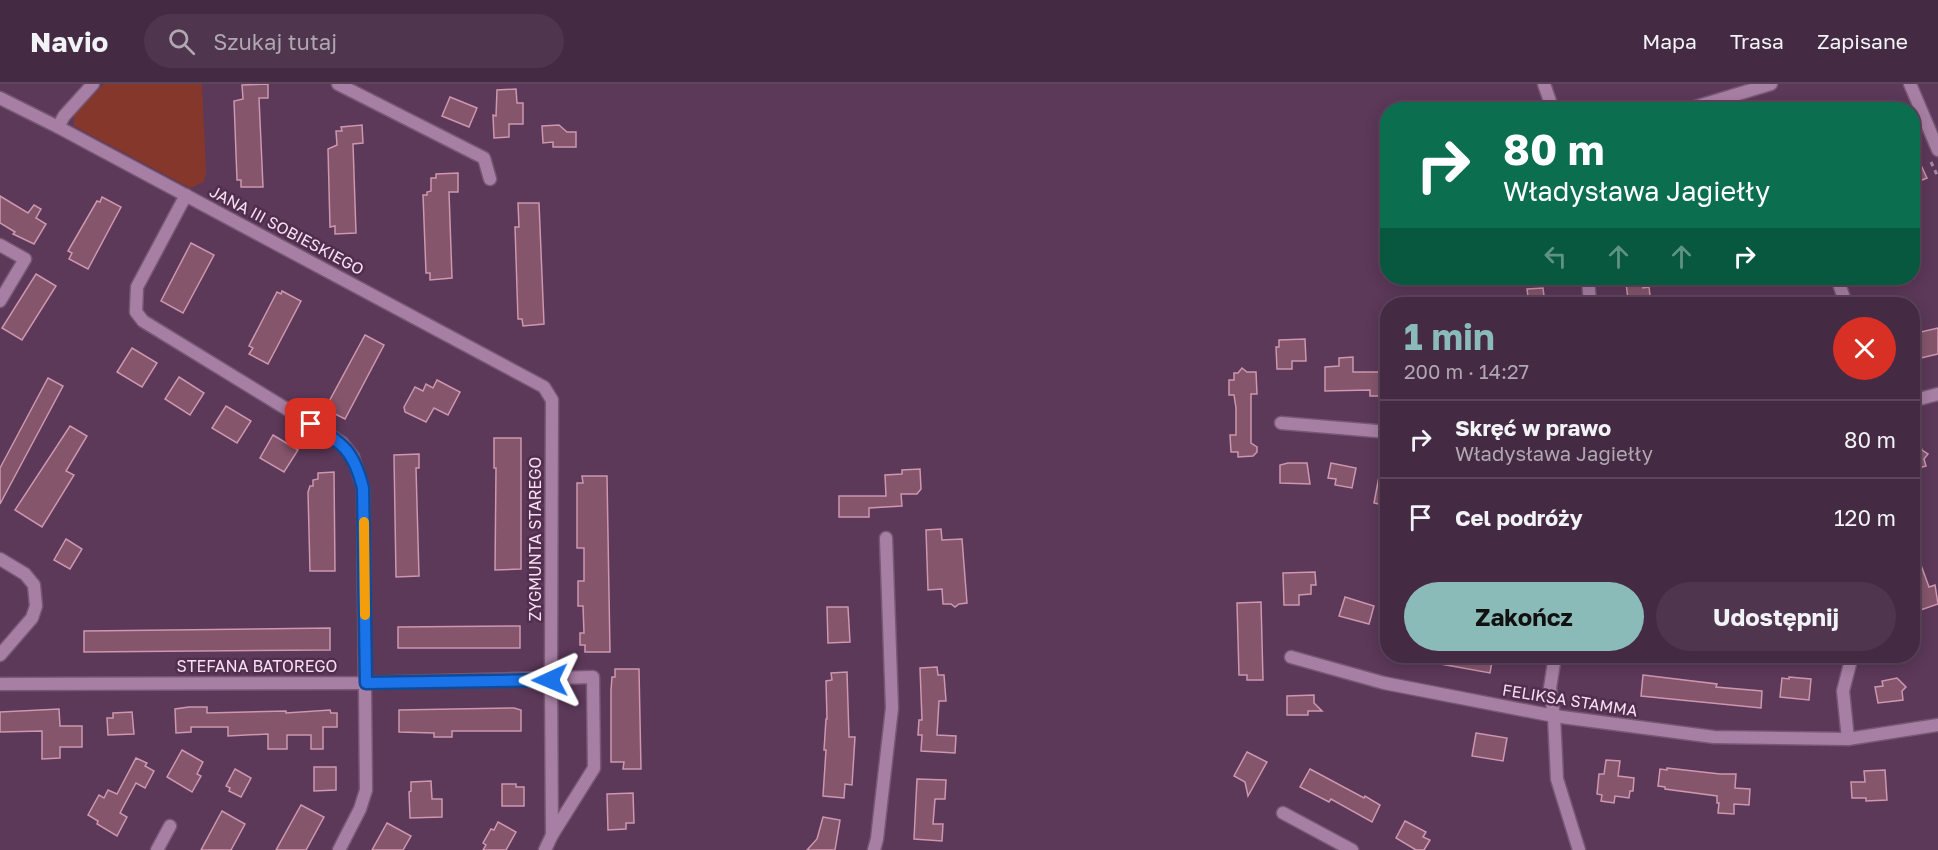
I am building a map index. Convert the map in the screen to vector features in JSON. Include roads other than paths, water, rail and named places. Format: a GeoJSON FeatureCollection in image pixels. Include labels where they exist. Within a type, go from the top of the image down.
{"type":"FeatureCollection","features":[{"type":"Feature","properties":{"kind":"street"},"geometry":{"type":"LineString","coordinates":[[58,127],[64,116],[93,84]]}},
{"type":"Feature","properties":{"kind":"street"},"geometry":{"type":"LineString","coordinates":[[338,84],[484,158],[490,179]]}},
{"type":"Feature","properties":{"kind":"street"},"geometry":{"type":"LineString","coordinates":[[1544,84],[1550,102]]}},
{"type":"Feature","properties":{"kind":"street"},"geometry":{"type":"LineString","coordinates":[[1711,102],[1771,84]]}},
{"type":"Feature","properties":{"kind":"street"},"geometry":{"type":"LineString","coordinates":[[1910,84],[1918,102]]}},
{"type":"Feature","properties":{"kind":"street","name":"JANA III SOBIESKIEGO"},"geometry":{"type":"LineString","coordinates":[[0,98],[533,380],[544,387],[552,400]]}},
{"type":"Feature","properties":{"kind":"street"},"geometry":{"type":"LineString","coordinates":[[1920,108],[1938,150]]}},
{"type":"Feature","properties":{"kind":"street"},"geometry":{"type":"LineString","coordinates":[[186,195],[136,286],[136,312],[143,321],[342,443],[353,457],[363,488],[366,790],[360,809],[339,850]]}},
{"type":"Feature","properties":{"kind":"street"},"geometry":{"type":"LineString","coordinates":[[0,245],[25,260],[0,301]]}},
{"type":"Feature","properties":{"kind":"street"},"geometry":{"type":"LineString","coordinates":[[1920,399],[1938,394]]}},
{"type":"Feature","properties":{"kind":"street","name":"ZYGMUNTA STAREGO"},"geometry":{"type":"LineString","coordinates":[[552,400],[550,680],[552,835]]}},
{"type":"Feature","properties":{"kind":"street"},"geometry":{"type":"LineString","coordinates":[[1281,423],[1380,431]]}},
{"type":"Feature","properties":{"kind":"street"},"geometry":{"type":"LineString","coordinates":[[874,850],[892,708],[886,538]]}},
{"type":"Feature","properties":{"kind":"street"},"geometry":{"type":"LineString","coordinates":[[0,558],[25,574],[34,585],[36,606],[32,618],[0,655]]}},
{"type":"Feature","properties":{"kind":"street","name":"FELIKSA STAMMA"},"geometry":{"type":"LineString","coordinates":[[1291,657],[1384,683],[1554,716],[1714,737],[1848,739],[1938,725]]}},
{"type":"Feature","properties":{"kind":"street"},"geometry":{"type":"LineString","coordinates":[[1554,663],[1550,688],[1554,716],[1557,779],[1579,850]]}},
{"type":"Feature","properties":{"kind":"street"},"geometry":{"type":"LineString","coordinates":[[1848,739],[1843,692],[1850,663]]}},
{"type":"Feature","properties":{"kind":"street","name":"ZYGMUNTA STAREGO"},"geometry":{"type":"LineString","coordinates":[[545,850],[594,768],[593,677],[550,680]]}},
{"type":"Feature","properties":{"kind":"street","name":"STEFANA BATOREGO"},"geometry":{"type":"LineString","coordinates":[[0,684],[550,680]]}},
{"type":"Feature","properties":{"kind":"street"},"geometry":{"type":"LineString","coordinates":[[1283,813],[1352,850]]}},
{"type":"Feature","properties":{"kind":"street"},"geometry":{"type":"LineString","coordinates":[[158,850],[170,826]]}}]}
